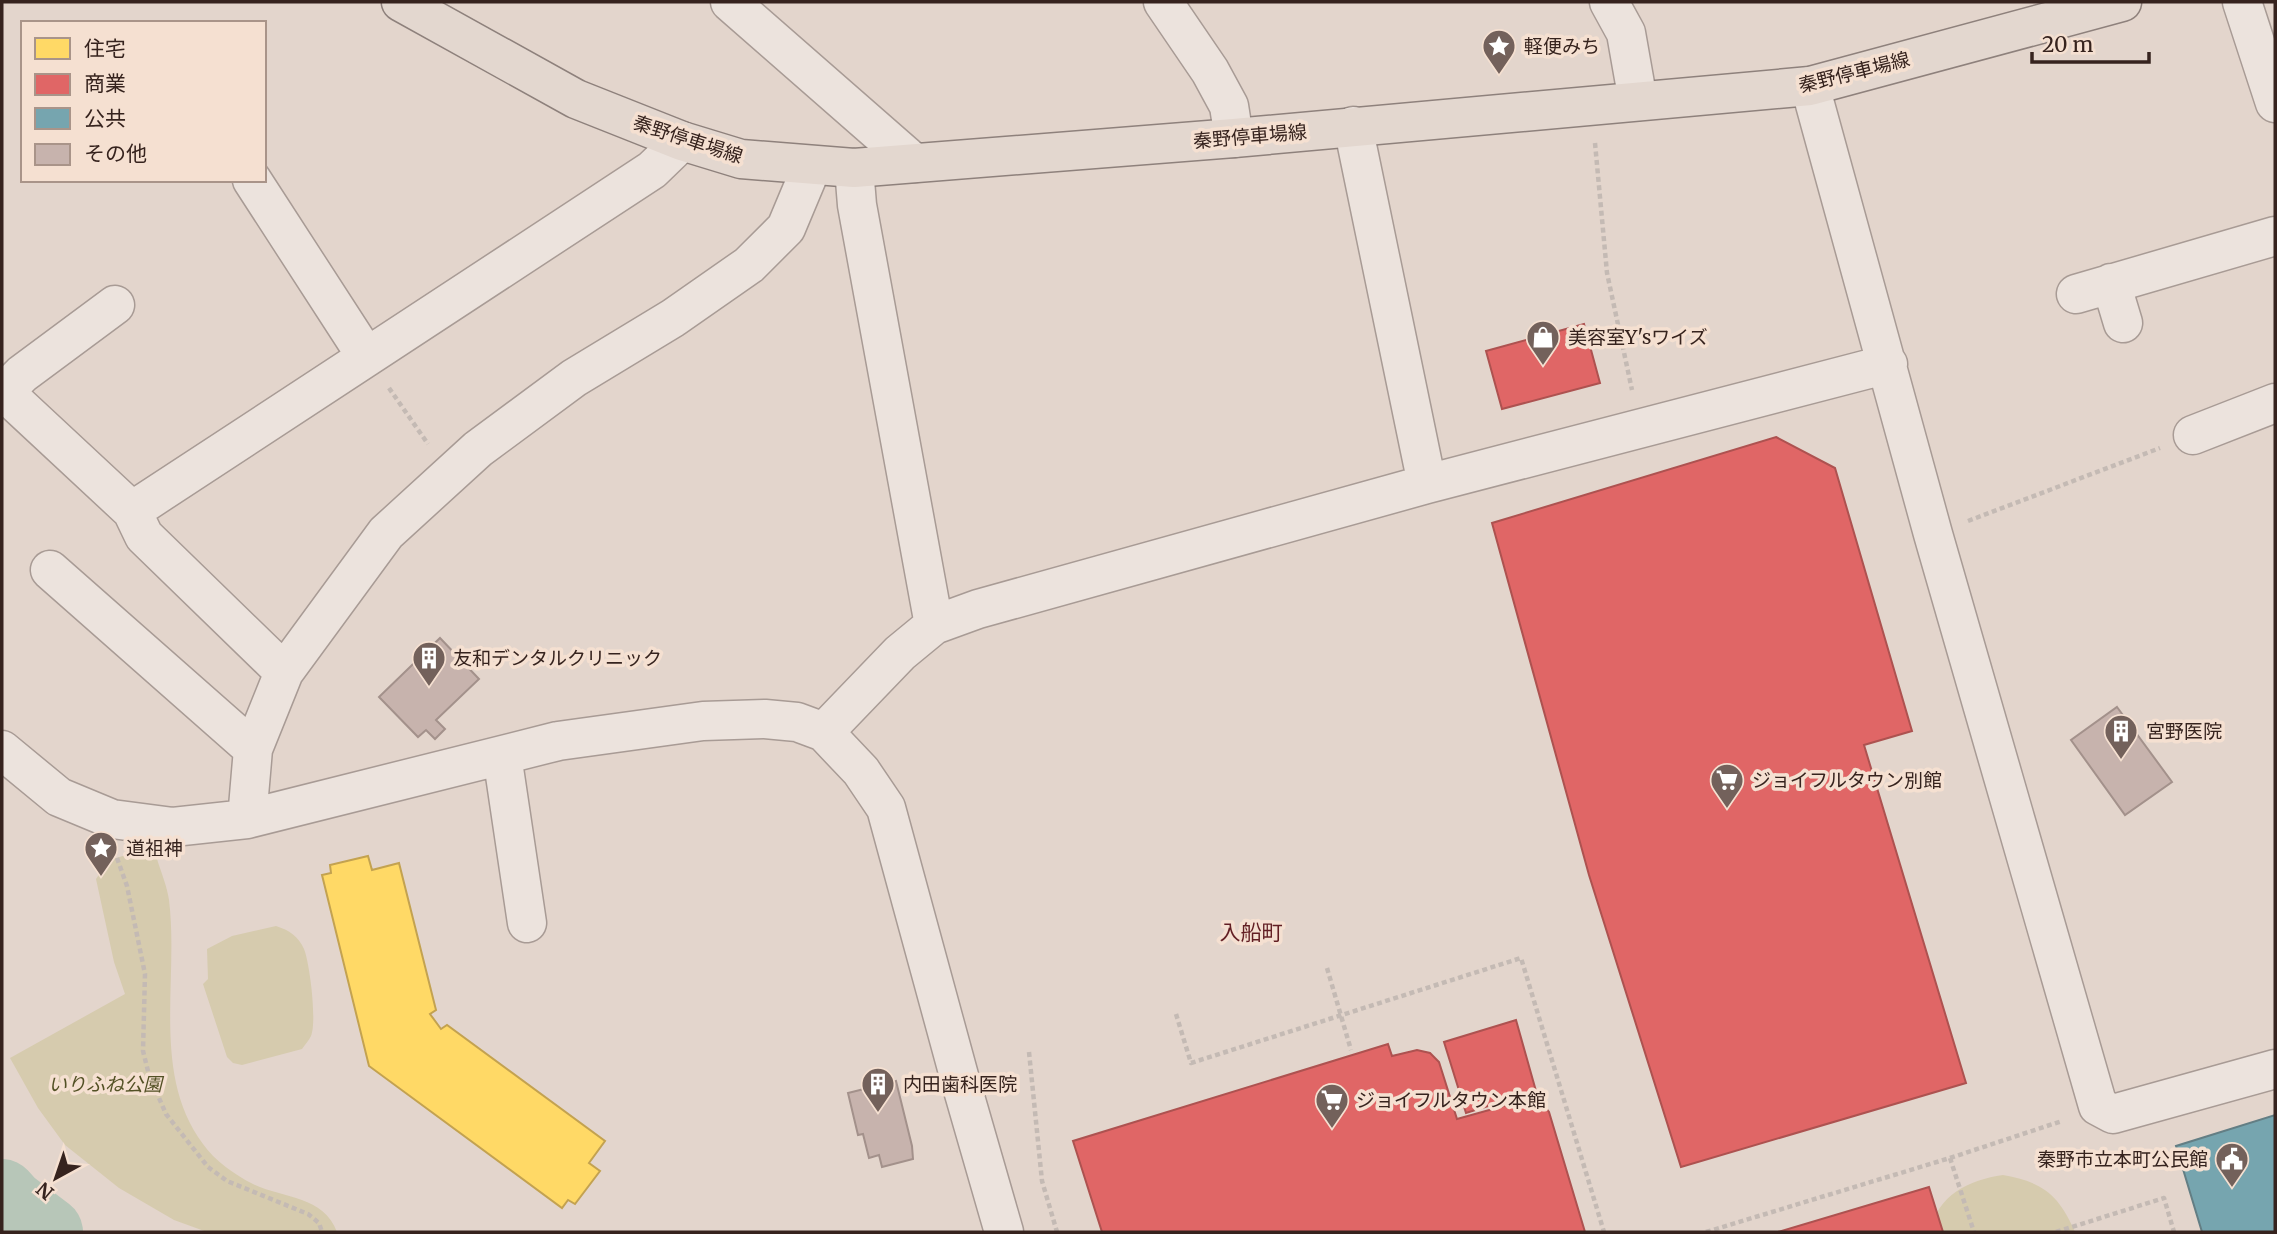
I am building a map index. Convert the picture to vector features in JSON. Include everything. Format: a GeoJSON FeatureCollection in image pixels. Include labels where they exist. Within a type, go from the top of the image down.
{"type":"FeatureCollection","features":[{"type":"Feature","properties":{"kind":"main road","name":"秦野停車場線"},"geometry":{"type":"LineString","coordinates":[[401,2],[576,99],[682,141],[741,159],[854,168],[1234,138],[1810,86],[2122,2]]}},
{"type":"Feature","properties":{"kind":"street"},"geometry":{"type":"LineString","coordinates":[[730,2],[914,163]]}},
{"type":"Feature","properties":{"kind":"street"},"geometry":{"type":"LineString","coordinates":[[1163,2],[1210,71],[1229,106],[1234,138]]}},
{"type":"Feature","properties":{"kind":"street"},"geometry":{"type":"LineString","coordinates":[[1609,2],[1626,33],[1638,101]]}},
{"type":"Feature","properties":{"kind":"street"},"geometry":{"type":"LineString","coordinates":[[2242,2],[2275,103]]}},
{"type":"Feature","properties":{"kind":"street"},"geometry":{"type":"LineString","coordinates":[[1810,86],[1933,534],[2098,1106],[2113,1114],[2275,1069]]}},
{"type":"Feature","properties":{"kind":"street"},"geometry":{"type":"LineString","coordinates":[[1353,126],[1427,484]]}},
{"type":"Feature","properties":{"kind":"street"},"geometry":{"type":"LineString","coordinates":[[132,511],[652,170],[682,141]]}},
{"type":"Feature","properties":{"kind":"street"},"geometry":{"type":"LineString","coordinates":[[247,819],[253,749],[284,672],[386,533],[478,449],[574,378],[673,318],[749,265],[786,228],[812,166]]}},
{"type":"Feature","properties":{"kind":"street"},"geometry":{"type":"LineString","coordinates":[[854,168],[857,205],[934,625]]}},
{"type":"Feature","properties":{"kind":"street"},"geometry":{"type":"LineString","coordinates":[[253,182],[366,356]]}},
{"type":"Feature","properties":{"kind":"street"},"geometry":{"type":"LineString","coordinates":[[2123,323],[2094,289],[2275,236]]}},
{"type":"Feature","properties":{"kind":"street"},"geometry":{"type":"LineString","coordinates":[[115,305],[3,391],[132,511],[144,536],[284,672]]}},
{"type":"Feature","properties":{"kind":"street"},"geometry":{"type":"LineString","coordinates":[[824,732],[900,653],[934,625],[991,606],[1427,484],[1888,364]]}},
{"type":"Feature","properties":{"kind":"street"},"geometry":{"type":"LineString","coordinates":[[2193,435],[2275,403]]}},
{"type":"Feature","properties":{"kind":"street"},"geometry":{"type":"LineString","coordinates":[[50,570],[253,749]]}},
{"type":"Feature","properties":{"kind":"street"},"geometry":{"type":"LineString","coordinates":[[2,750],[59,797],[111,819],[173,827],[247,819],[558,741],[703,721],[765,719],[797,722],[824,732],[860,771],[886,807],[1004,1232]]}},
{"type":"Feature","properties":{"kind":"street"},"geometry":{"type":"LineString","coordinates":[[502,755],[527,923]]}},
{"type":"Feature","properties":{"kind":"path"},"geometry":{"type":"LineString","coordinates":[[1589,105],[1607,273],[1640,429]]}},
{"type":"Feature","properties":{"kind":"path"},"geometry":{"type":"LineString","coordinates":[[366,356],[449,474]]}},
{"type":"Feature","properties":{"kind":"path"},"geometry":{"type":"LineString","coordinates":[[1933,534],[2193,435]]}},
{"type":"Feature","properties":{"kind":"path"},"geometry":{"type":"LineString","coordinates":[[116,846],[145,974],[143,1051],[149,1075],[166,1114],[208,1167],[227,1181],[308,1214],[319,1223],[322,1232]]}},
{"type":"Feature","properties":{"kind":"path"},"geometry":{"type":"LineString","coordinates":[[1176,1014],[1191,1063],[1521,958],[1604,1232]]}},
{"type":"Feature","properties":{"kind":"path"},"geometry":{"type":"LineString","coordinates":[[1326,968],[1351,1050]]}},
{"type":"Feature","properties":{"kind":"path"},"geometry":{"type":"LineString","coordinates":[[1029,1052],[1042,1181],[1057,1232]]}},
{"type":"Feature","properties":{"kind":"path"},"geometry":{"type":"LineString","coordinates":[[1706,1232],[2063,1121]]}},
{"type":"Feature","properties":{"kind":"path"},"geometry":{"type":"LineString","coordinates":[[1950,1158],[1974,1232]]}},
{"type":"Feature","properties":{"kind":"path"},"geometry":{"type":"LineString","coordinates":[[2056,1232],[2164,1198],[2175,1232]]}},
{"type":"Feature","properties":{"kind":"green space","name":"いりふね公園"},"geometry":{"type":"Polygon","coordinates":[[[130,854],[157,859],[168,895],[171,931],[172,1057],[177,1088],[187,1117],[203,1144],[226,1167],[253,1184],[312,1205],[331,1220],[337,1232],[207,1232],[174,1220],[119,1188],[65,1145],[38,1108],[10,1058],[125,994],[114,962],[96,879],[109,860],[130,854]]]}},
{"type":"Feature","properties":{"kind":"green space"},"geometry":{"type":"Polygon","coordinates":[[[276,926],[293,934],[304,949],[312,993],[311,1036],[302,1049],[242,1065],[233,1063],[227,1057],[203,984],[208,979],[207,949],[232,936],[276,926]]]}},
{"type":"Feature","properties":{"kind":"green space"},"geometry":{"type":"Polygon","coordinates":[[[2003,1175],[2029,1182],[2048,1192],[2063,1208],[2075,1232],[1930,1232],[1934,1219],[1947,1199],[1967,1185],[2003,1175]]]}},
{"type":"Feature","properties":{"kind":"building: 住宅"},"geometry":{"type":"Polygon","coordinates":[[[368,856],[372,870],[399,863],[436,1010],[430,1014],[441,1029],[447,1025],[605,1141],[589,1163],[600,1171],[575,1204],[568,1200],[562,1208],[369,1066],[322,875],[331,873],[330,865],[368,856]]]}},
{"type":"Feature","properties":{"kind":"building: 商業","name":"美容室Y'sワイズ"},"geometry":{"type":"Polygon","coordinates":[[[1584,324],[1600,383],[1502,409],[1486,351],[1584,324]]]}},
{"type":"Feature","properties":{"kind":"building: 商業","name":"ジョイフルタウン別館"},"geometry":{"type":"Polygon","coordinates":[[[1776,437],[1835,468],[1912,731],[1864,745],[1966,1083],[1681,1167],[1589,875],[1492,523],[1776,437]]]}},
{"type":"Feature","properties":{"kind":"building: 商業"},"geometry":{"type":"Polygon","coordinates":[[[1516,1020],[1536,1091],[1466,1113],[1444,1042],[1516,1020]]]}},
{"type":"Feature","properties":{"kind":"building: 商業","name":"ジョイフルタウン本館"},"geometry":{"type":"Polygon","coordinates":[[[1388,1044],[1392,1056],[1417,1050],[1430,1053],[1439,1062],[1457,1119],[1529,1099],[1541,1102],[1549,1112],[1585,1232],[1102,1232],[1073,1141],[1388,1044]]]}},
{"type":"Feature","properties":{"kind":"building: 商業"},"geometry":{"type":"Polygon","coordinates":[[[1929,1187],[1943,1232],[1778,1232],[1929,1187]]]}},
{"type":"Feature","properties":{"kind":"building: 公共","name":"秦野市立本町公民館"},"geometry":{"type":"Polygon","coordinates":[[[2275,1115],[2275,1232],[2202,1232],[2176,1146],[2275,1115]]]}},
{"type":"Feature","properties":{"kind":"building: その他","name":"友和デンタルクリニック"},"geometry":{"type":"Polygon","coordinates":[[[440,638],[479,679],[436,720],[445,729],[435,739],[426,730],[418,737],[379,697],[440,638]]]}},
{"type":"Feature","properties":{"kind":"building: その他","name":"宮野医院"},"geometry":{"type":"Polygon","coordinates":[[[2117,707],[2172,782],[2125,815],[2071,740],[2117,707]]]}},
{"type":"Feature","properties":{"kind":"building: その他","name":"内田歯科医院"},"geometry":{"type":"Polygon","coordinates":[[[896,1081],[913,1159],[882,1167],[879,1155],[869,1158],[863,1134],[858,1135],[848,1093],[896,1081]]]}},
{"type":"Feature","properties":{"kind":"waterway"},"geometry":{"type":"LineString","coordinates":[[2,1194],[48,1232]]}},
{"type":"Feature","properties":{"kind":"place","name":"軽便みち"},"geometry":{"type":"Point","coordinates":[1499,76]}},
{"type":"Feature","properties":{"kind":"place","name":"美容室Y'sワイズ"},"geometry":{"type":"Point","coordinates":[1543,367]}},
{"type":"Feature","properties":{"kind":"place","name":"友和デンタルクリニック"},"geometry":{"type":"Point","coordinates":[429,688]}},
{"type":"Feature","properties":{"kind":"place","name":"宮野医院"},"geometry":{"type":"Point","coordinates":[2121,761]}},
{"type":"Feature","properties":{"kind":"place","name":"ジョイフルタウン別館"},"geometry":{"type":"Point","coordinates":[1727,810]}},
{"type":"Feature","properties":{"kind":"place","name":"道祖神"},"geometry":{"type":"Point","coordinates":[101,878]}},
{"type":"Feature","properties":{"kind":"place","name":"内田歯科医院"},"geometry":{"type":"Point","coordinates":[878,1114]}},
{"type":"Feature","properties":{"kind":"place","name":"ジョイフルタウン本館"},"geometry":{"type":"Point","coordinates":[1332,1130]}},
{"type":"Feature","properties":{"kind":"place","name":"秦野市立本町公民館"},"geometry":{"type":"Point","coordinates":[2232,1189]}},
{"type":"Feature","properties":{"kind":"district","name":"入船町"},"geometry":{"type":"Point","coordinates":[1251,933]}}]}
